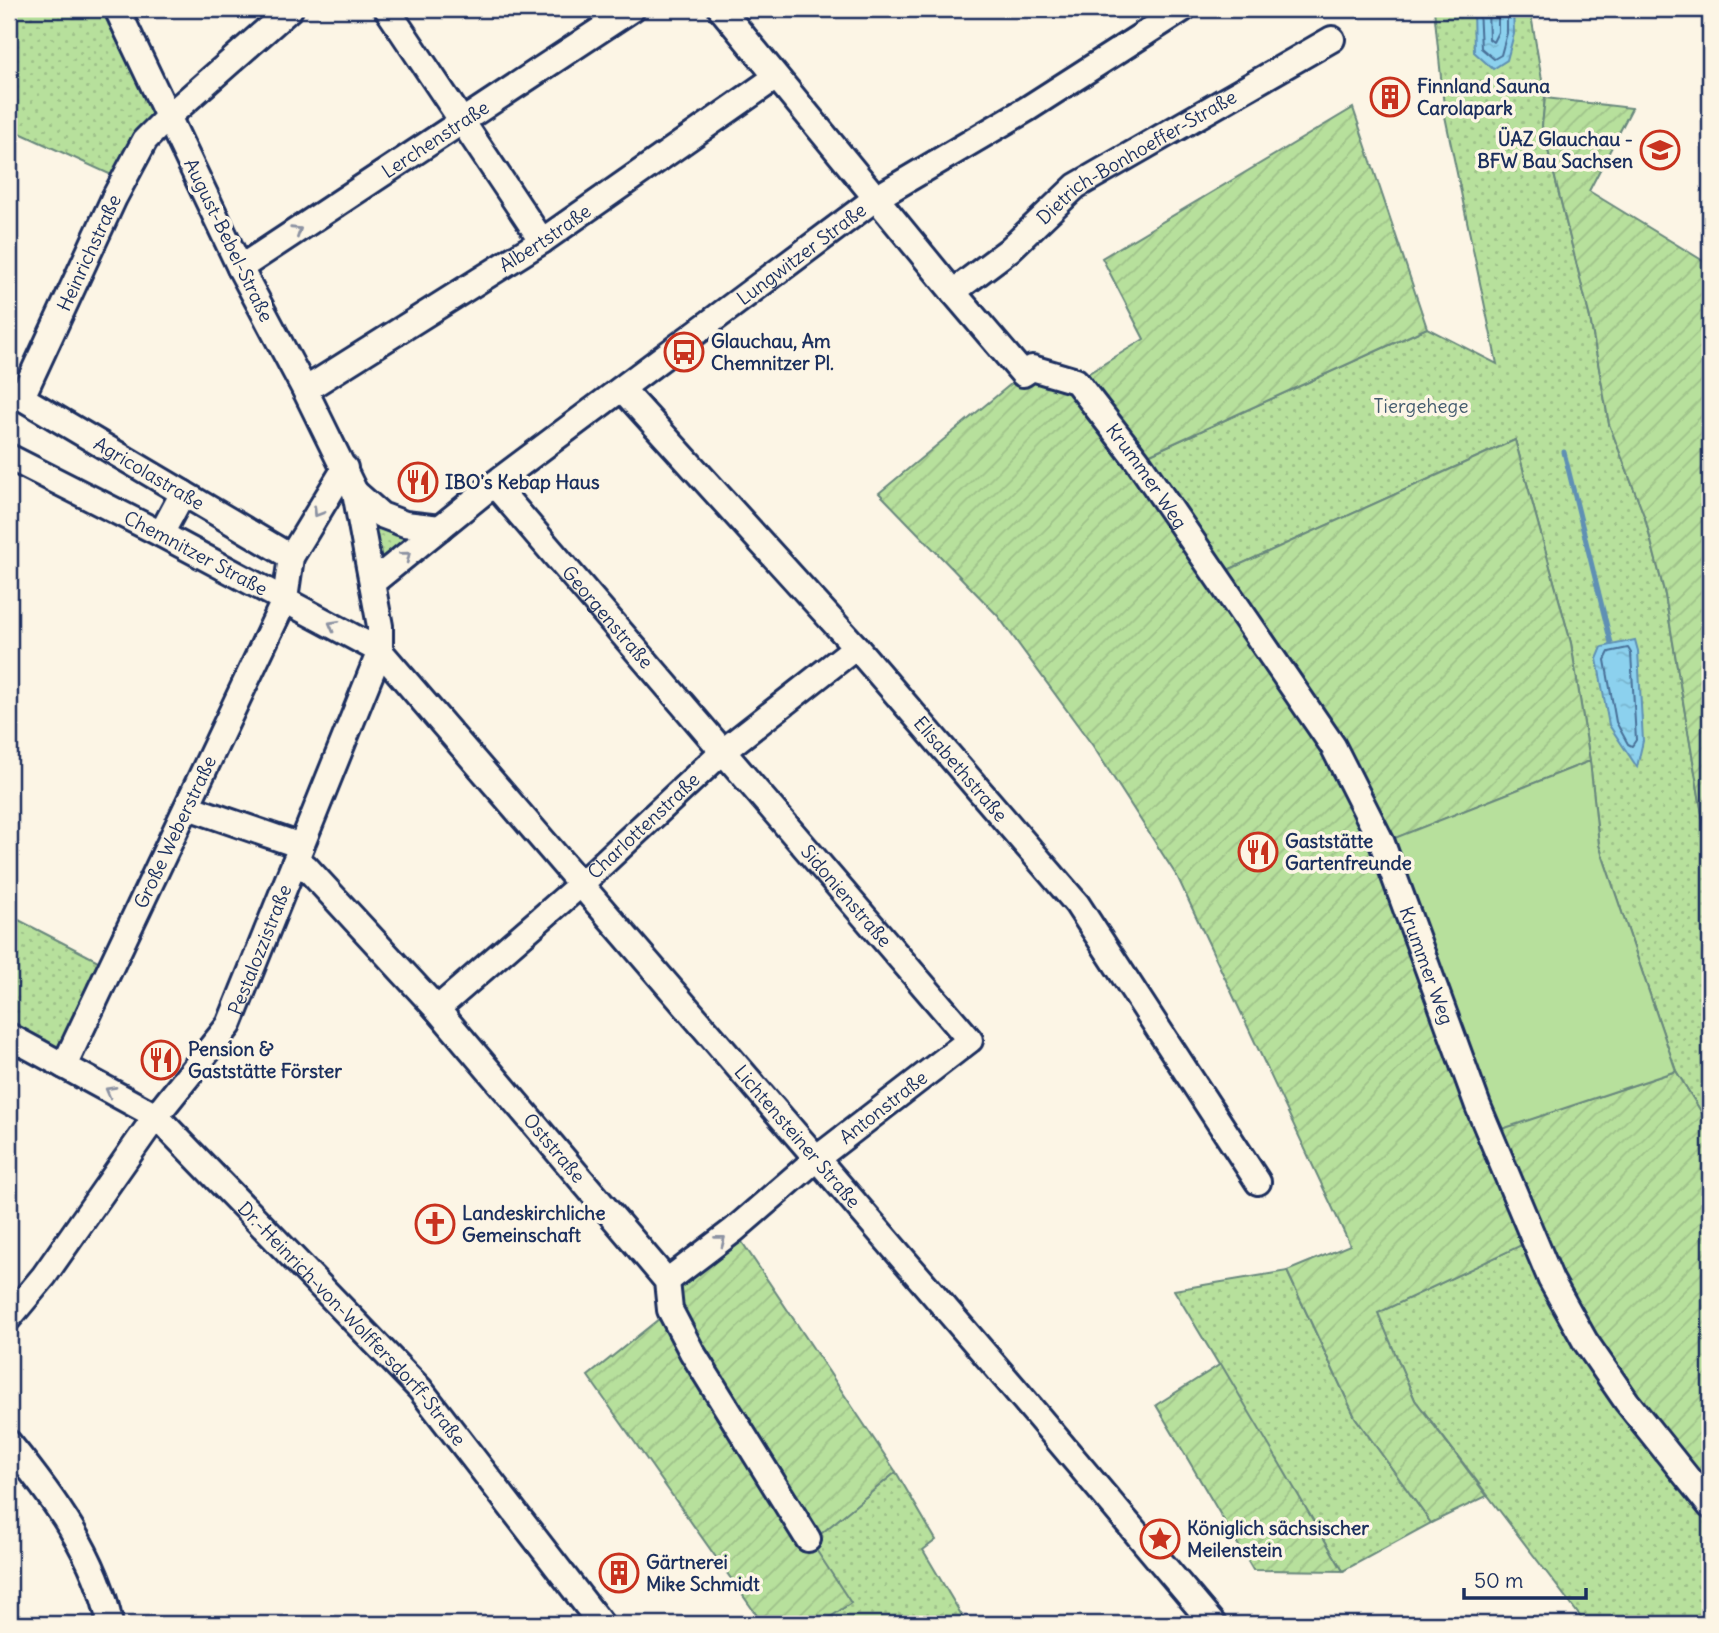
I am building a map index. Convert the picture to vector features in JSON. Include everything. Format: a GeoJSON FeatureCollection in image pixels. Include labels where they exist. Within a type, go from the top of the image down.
{"type":"FeatureCollection","features":[{"type":"Feature","properties":{"kind":"street","name":"August-Bebel-Straße"},"geometry":{"type":"LineString","coordinates":[[117,9],[240,268],[305,390],[355,492]]}},
{"type":"Feature","properties":{"kind":"street","name":"Heinrichstraße"},"geometry":{"type":"LineString","coordinates":[[15,393],[145,140],[290,9]]}},
{"type":"Feature","properties":{"kind":"street"},"geometry":{"type":"LineString","coordinates":[[387,9],[542,241]]}},
{"type":"Feature","properties":{"kind":"street","name":"Lerchenstraße"},"geometry":{"type":"LineString","coordinates":[[240,268],[632,9]]}},
{"type":"Feature","properties":{"kind":"street"},"geometry":{"type":"LineString","coordinates":[[721,9],[953,292]]}},
{"type":"Feature","properties":{"kind":"street","name":"Lungwitzer Straße"},"geometry":{"type":"LineString","coordinates":[[372,583],[494,484],[876,198],[1027,109],[1183,9]]}},
{"type":"Feature","properties":{"kind":"street","name":"Dietrich-Bonhoeffer-Straße"},"geometry":{"type":"LineString","coordinates":[[953,292],[1009,250],[1076,186],[1332,39]]}},
{"type":"Feature","properties":{"kind":"street","name":"Albertstraße"},"geometry":{"type":"LineString","coordinates":[[305,390],[542,241],[776,78]]}},
{"type":"Feature","properties":{"kind":"street","name":"Krummer Weg"},"geometry":{"type":"LineString","coordinates":[[953,292],[1023,374],[1032,368],[1076,381],[1137,460],[1333,746],[1382,843],[1478,1106],[1551,1280],[1585,1340],[1627,1402],[1710,1506]]}},
{"type":"Feature","properties":{"kind":"street","name":"Elisabethstraße"},"geometry":{"type":"LineString","coordinates":[[622,389],[856,647],[1077,904],[1258,1182]]}},
{"type":"Feature","properties":{"kind":"street","name":"Agricolastraße"},"geometry":{"type":"LineString","coordinates":[[15,393],[291,557]]}},
{"type":"Feature","properties":{"kind":"street","name":"Chemnitzer Straße"},"geometry":{"type":"LineString","coordinates":[[9,457],[161,534],[380,651]]}},
{"type":"Feature","properties":{"kind":"street"},"geometry":{"type":"LineString","coordinates":[[291,557],[345,468]]}},
{"type":"Feature","properties":{"kind":"street","name":"Georgenstraße"},"geometry":{"type":"LineString","coordinates":[[494,484],[722,751]]}},
{"type":"Feature","properties":{"kind":"street"},"geometry":{"type":"LineString","coordinates":[[355,492],[381,515],[405,524],[440,528]]}},
{"type":"Feature","properties":{"kind":"street"},"geometry":{"type":"LineString","coordinates":[[355,492],[380,626],[380,651]]}},
{"type":"Feature","properties":{"kind":"street"},"geometry":{"type":"LineString","coordinates":[[161,534],[183,493]]}},
{"type":"Feature","properties":{"kind":"street","name":"Große Weberstraße"},"geometry":{"type":"LineString","coordinates":[[64,1066],[285,599],[291,557]]}},
{"type":"Feature","properties":{"kind":"street","name":"Charlottenstraße"},"geometry":{"type":"LineString","coordinates":[[437,1009],[581,884],[722,751],[856,647]]}},
{"type":"Feature","properties":{"kind":"street","name":"Pestalozzistraße"},"geometry":{"type":"LineString","coordinates":[[9,1318],[44,1276],[156,1116],[229,1025],[380,651]]}},
{"type":"Feature","properties":{"kind":"street","name":"Lichtensteiner Straße"},"geometry":{"type":"LineString","coordinates":[[380,651],[1015,1389],[1213,1624]]}},
{"type":"Feature","properties":{"kind":"street","name":"Sidonienstraße"},"geometry":{"type":"LineString","coordinates":[[722,751],[970,1040]]}},
{"type":"Feature","properties":{"kind":"street"},"geometry":{"type":"LineString","coordinates":[[188,807],[298,854]]}},
{"type":"Feature","properties":{"kind":"street","name":"Oststraße"},"geometry":{"type":"LineString","coordinates":[[298,854],[306,867],[437,1009],[667,1281]]}},
{"type":"Feature","properties":{"kind":"street","name":"Dr.-Heinrich-von-Wolffersdorff-Straße"},"geometry":{"type":"LineString","coordinates":[[9,1037],[156,1116],[420,1389],[594,1621]]}},
{"type":"Feature","properties":{"kind":"street","name":"Antonstraße"},"geometry":{"type":"LineString","coordinates":[[667,1281],[734,1230],[816,1159],[970,1040]]}},
{"type":"Feature","properties":{"kind":"street"},"geometry":{"type":"LineString","coordinates":[[667,1281],[670,1310],[692,1352],[808,1539]]}},
{"type":"Feature","properties":{"kind":"street"},"geometry":{"type":"LineString","coordinates":[[9,1443],[46,1488],[90,1560],[107,1606],[110,1624]]}},
{"type":"Feature","properties":{"kind":"green space"},"geometry":{"type":"Polygon","coordinates":[[[9,9],[101,9],[156,119],[118,178],[9,128],[9,9]]]}},
{"type":"Feature","properties":{"kind":"green space","name":"Tiergehege"},"geometry":{"type":"Polygon","coordinates":[[[1434,9],[1530,9],[1545,98],[1542,126],[1590,318],[1609,424],[1645,518],[1665,595],[1710,861],[1710,1126],[1676,1071],[1599,845],[1590,761],[1571,643],[1515,440],[1217,575],[1137,460],[1427,328],[1497,364],[1445,116],[1434,9]]]}},
{"type":"Feature","properties":{"kind":"green space"},"geometry":{"type":"Polygon","coordinates":[[[1545,98],[1632,108],[1589,191],[1710,265],[1710,861],[1665,595],[1645,518],[1609,424],[1590,318],[1542,126],[1545,98]]]}},
{"type":"Feature","properties":{"kind":"green space"},"geometry":{"type":"Polygon","coordinates":[[[1353,108],[1427,328],[1137,460],[1217,575],[1515,440],[1571,643],[1590,761],[1383,843],[1490,1132],[1676,1071],[1710,1126],[1710,1506],[1627,1402],[1534,1239],[1378,1313],[1415,1400],[1487,1496],[1431,1523],[1355,1417],[1287,1271],[1350,1245],[1178,878],[1093,746],[998,616],[879,493],[1023,374],[1076,381],[1144,339],[1102,258],[1353,108]]]}},
{"type":"Feature","properties":{"kind":"green space"},"geometry":{"type":"Polygon","coordinates":[[[379,528],[409,537],[380,563],[374,534],[379,528]]]}},
{"type":"Feature","properties":{"kind":"green space"},"geometry":{"type":"Polygon","coordinates":[[[1590,761],[1599,845],[1676,1071],[1490,1133],[1382,843],[1590,761]]]}},
{"type":"Feature","properties":{"kind":"green space"},"geometry":{"type":"Polygon","coordinates":[[[9,915],[102,963],[74,1028],[55,1053],[9,1027],[9,915]]]}},
{"type":"Feature","properties":{"kind":"green space"},"geometry":{"type":"Polygon","coordinates":[[[734,1230],[896,1472],[811,1542],[851,1603],[820,1624],[763,1624],[588,1376],[670,1310],[667,1281],[734,1230]]]}},
{"type":"Feature","properties":{"kind":"green space"},"geometry":{"type":"Polygon","coordinates":[[[1534,1239],[1710,1506],[1710,1624],[1586,1624],[1415,1400],[1377,1313],[1534,1239]]]}},
{"type":"Feature","properties":{"kind":"green space"},"geometry":{"type":"Polygon","coordinates":[[[1287,1271],[1355,1417],[1431,1523],[1343,1571],[1174,1290],[1287,1271]]]}},
{"type":"Feature","properties":{"kind":"green space"},"geometry":{"type":"Polygon","coordinates":[[[1221,1364],[1343,1571],[1253,1570],[1156,1405],[1221,1364]]]}},
{"type":"Feature","properties":{"kind":"green space"},"geometry":{"type":"Polygon","coordinates":[[[896,1472],[936,1540],[923,1550],[967,1624],[820,1624],[850,1603],[810,1542],[896,1472]]]}},
{"type":"Feature","properties":{"kind":"water"},"geometry":{"type":"Polygon","coordinates":[[[1473,9],[1513,9],[1514,34],[1507,60],[1493,69],[1474,52],[1473,9]]]}},
{"type":"Feature","properties":{"kind":"water"},"geometry":{"type":"Polygon","coordinates":[[[1635,640],[1638,651],[1643,741],[1637,767],[1609,725],[1597,659],[1602,647],[1635,640]]]}},
{"type":"Feature","properties":{"kind":"waterway"},"geometry":{"type":"LineString","coordinates":[[1564,452],[1611,643]]}},
{"type":"Feature","properties":{"kind":"place","name":"Finnland Sauna Carolapark"},"geometry":{"type":"Point","coordinates":[1390,97]}},
{"type":"Feature","properties":{"kind":"place","name":"ÜAZ Glauchau - BFW Bau Sachsen"},"geometry":{"type":"Point","coordinates":[1660,150]}},
{"type":"Feature","properties":{"kind":"place","name":"Glauchau, Am Chemnitzer Pl."},"geometry":{"type":"Point","coordinates":[684,352]}},
{"type":"Feature","properties":{"kind":"place","name":"IBO's Kebap Haus"},"geometry":{"type":"Point","coordinates":[418,482]}},
{"type":"Feature","properties":{"kind":"place","name":"Gaststätte Gartenfreunde"},"geometry":{"type":"Point","coordinates":[1258,852]}},
{"type":"Feature","properties":{"kind":"place","name":"Pension & Gaststätte Förster"},"geometry":{"type":"Point","coordinates":[161,1060]}},
{"type":"Feature","properties":{"kind":"place","name":"Landeskirchliche Gemeinschaft"},"geometry":{"type":"Point","coordinates":[435,1224]}},
{"type":"Feature","properties":{"kind":"place","name":"Königlich sächsischer Meilenstein"},"geometry":{"type":"Point","coordinates":[1160,1539]}},
{"type":"Feature","properties":{"kind":"place","name":"Gärtnerei Mike Schmidt"},"geometry":{"type":"Point","coordinates":[619,1573]}}]}
